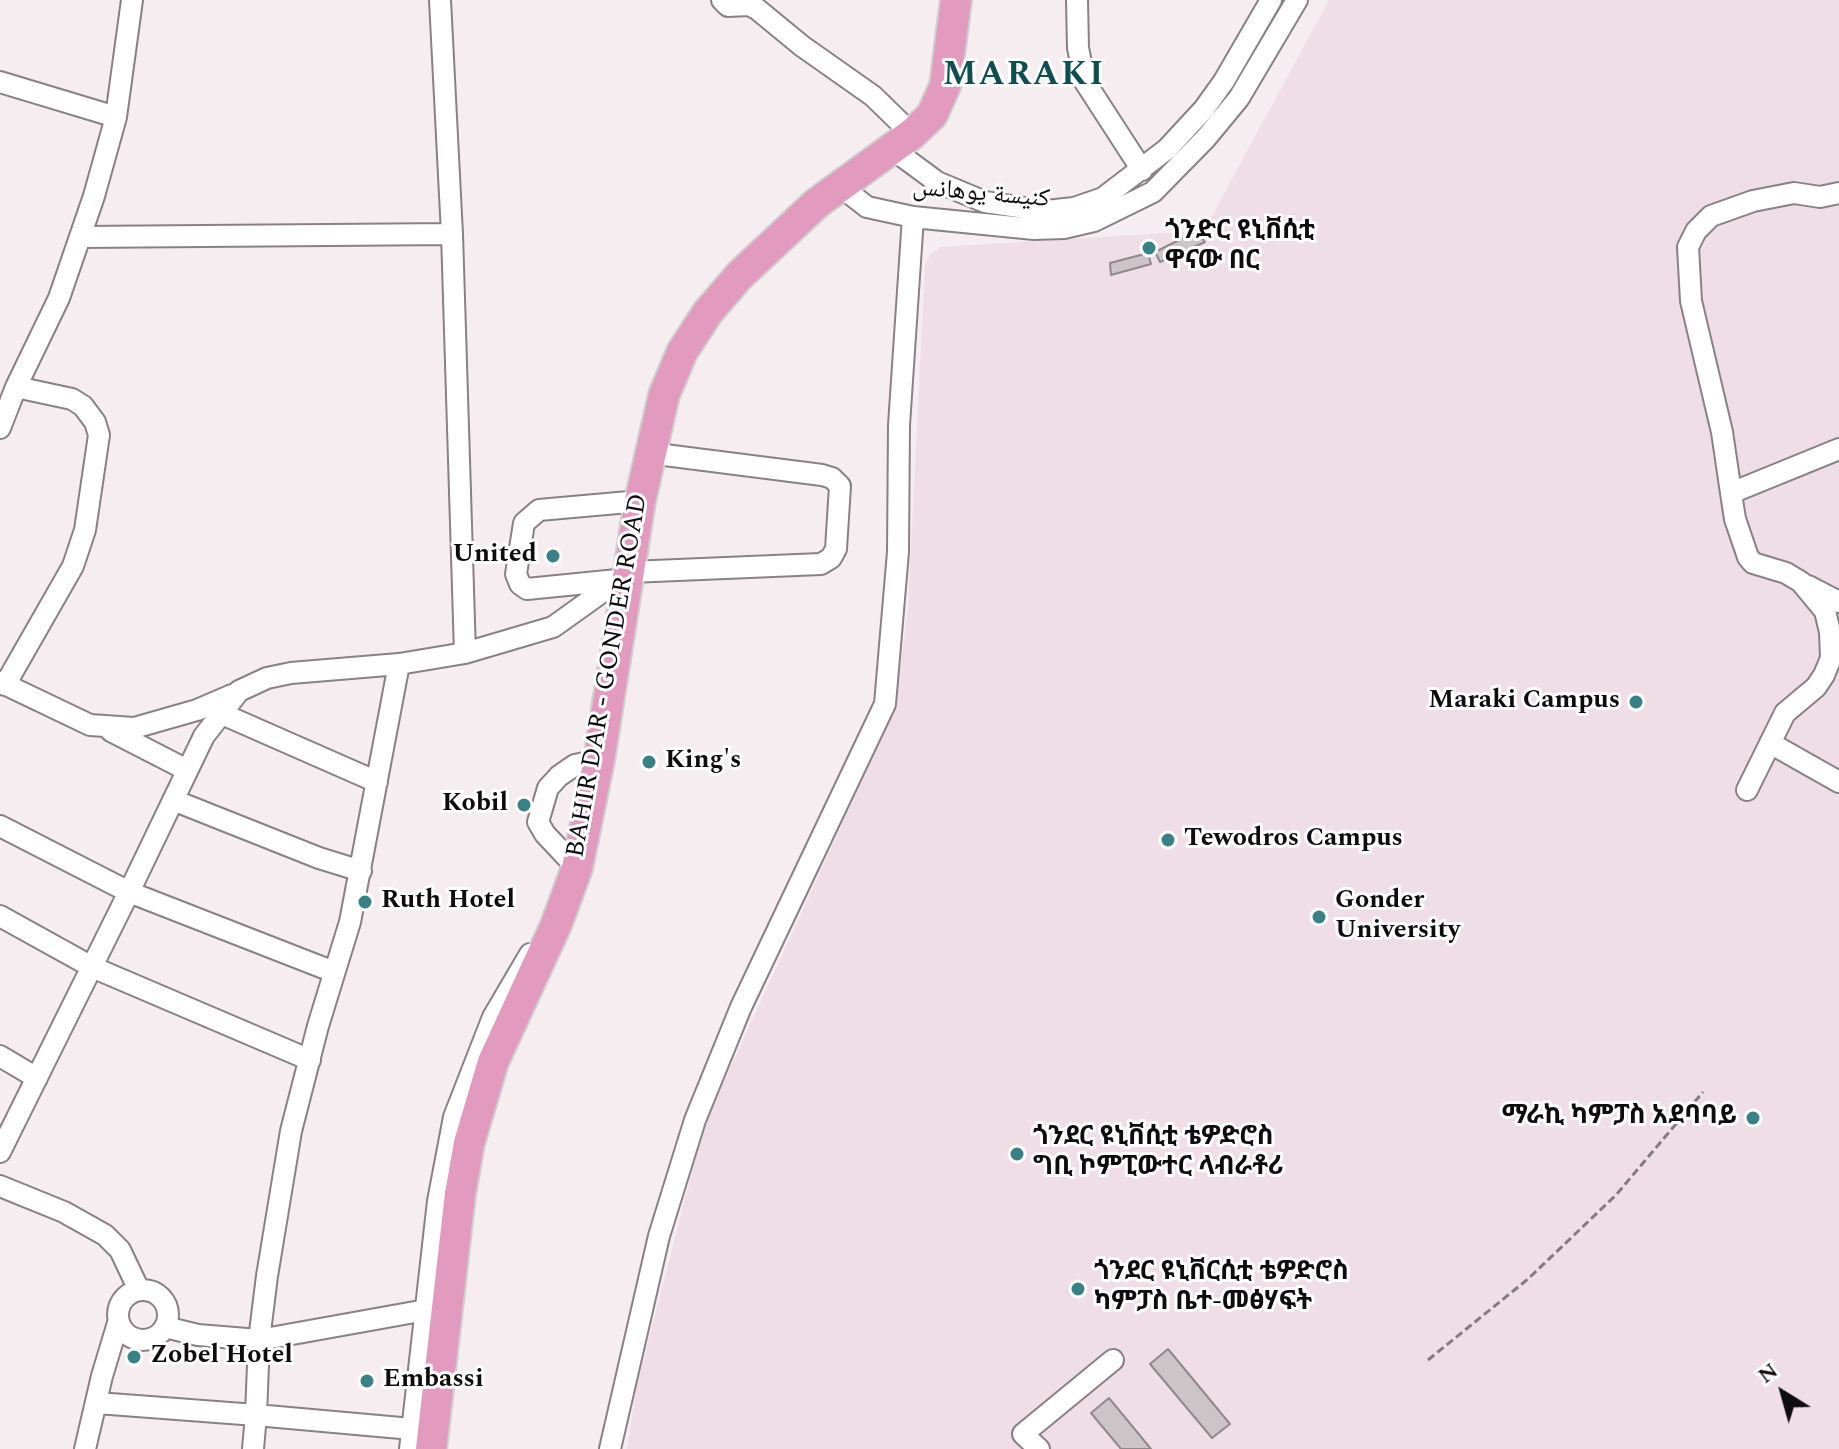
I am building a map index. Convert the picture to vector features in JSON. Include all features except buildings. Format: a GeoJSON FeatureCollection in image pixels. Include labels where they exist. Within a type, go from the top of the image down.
{"type":"FeatureCollection","features":[{"type":"Feature","properties":{"kind":"highway","name":"BAHIR DAR - GONDER ROAD"},"geometry":{"type":"LineString","coordinates":[[417,1442],[469,1143],[493,1062],[556,925],[577,868],[599,760],[640,501],[664,395],[682,352],[708,312],[740,275],[817,203],[932,115],[945,86],[956,0]]}},
{"type":"Feature","properties":{"kind":"street"},"geometry":{"type":"LineString","coordinates":[[3,414],[59,298],[80,237],[116,117],[132,0]]}},
{"type":"Feature","properties":{"kind":"street"},"geometry":{"type":"LineString","coordinates":[[440,0],[452,234],[465,653]]}},
{"type":"Feature","properties":{"kind":"street"},"geometry":{"type":"LineString","coordinates":[[722,0],[728,6],[749,5],[757,9],[822,61],[873,96],[901,141],[937,182],[985,202],[1046,211],[1063,219],[1103,198],[1167,149],[1217,92],[1271,0]]}},
{"type":"Feature","properties":{"kind":"street"},"geometry":{"type":"LineString","coordinates":[[1077,0],[1078,48],[1085,82],[1142,170]]}},
{"type":"Feature","properties":{"kind":"street","name":"كنيسة يوهانس"},"geometry":{"type":"LineString","coordinates":[[840,186],[867,207],[913,217],[1019,228],[1063,219],[1094,221],[1153,192],[1206,138],[1235,104],[1297,0]]}},
{"type":"Feature","properties":{"kind":"street"},"geometry":{"type":"LineString","coordinates":[[0,82],[116,117]]}},
{"type":"Feature","properties":{"kind":"street"},"geometry":{"type":"LineString","coordinates":[[1217,92],[1235,104]]}},
{"type":"Feature","properties":{"kind":"street"},"geometry":{"type":"LineString","coordinates":[[1839,193],[1820,197],[1794,193],[1753,201],[1711,216],[1696,231],[1688,247],[1691,301],[1727,456],[1735,519],[1748,557],[1753,563],[1786,573],[1839,602]]}},
{"type":"Feature","properties":{"kind":"street"},"geometry":{"type":"LineString","coordinates":[[610,1449],[659,1236],[695,1120],[741,1007],[885,704],[898,552],[899,425],[913,217]]}},
{"type":"Feature","properties":{"kind":"street"},"geometry":{"type":"LineString","coordinates":[[80,237],[452,234]]}},
{"type":"Feature","properties":{"kind":"street"},"geometry":{"type":"LineString","coordinates":[[16,387],[72,399],[83,406],[95,422],[99,435],[85,530],[73,566],[3,684],[90,725],[134,728],[197,710],[267,678],[291,673],[399,664],[465,653],[553,627],[630,576]]}},
{"type":"Feature","properties":{"kind":"street"},"geometry":{"type":"LineString","coordinates":[[1731,493],[1839,449]]}},
{"type":"Feature","properties":{"kind":"street"},"geometry":{"type":"LineString","coordinates":[[640,501],[539,510],[524,523],[516,574],[520,584],[527,589],[630,576],[821,564],[831,558],[836,549],[840,486],[832,478],[649,453]]}},
{"type":"Feature","properties":{"kind":"street"},"geometry":{"type":"LineString","coordinates":[[1747,790],[1785,713],[1816,687],[1831,658],[1825,611],[1801,582]]}},
{"type":"Feature","properties":{"kind":"street"},"geometry":{"type":"LineString","coordinates":[[253,1449],[259,1340],[291,1131],[350,922],[399,664]]}},
{"type":"Feature","properties":{"kind":"street"},"geometry":{"type":"LineString","coordinates":[[0,1152],[204,736],[239,691]]}},
{"type":"Feature","properties":{"kind":"street"},"geometry":{"type":"LineString","coordinates":[[220,713],[377,782]]}},
{"type":"Feature","properties":{"kind":"street"},"geometry":{"type":"LineString","coordinates":[[100,726],[187,770]]}},
{"type":"Feature","properties":{"kind":"street"},"geometry":{"type":"LineString","coordinates":[[1770,743],[1839,782]]}},
{"type":"Feature","properties":{"kind":"street"},"geometry":{"type":"LineString","coordinates":[[577,868],[545,834],[538,822],[548,788],[559,776],[575,765],[599,760]]}},
{"type":"Feature","properties":{"kind":"street"},"geometry":{"type":"LineString","coordinates":[[173,800],[319,858],[361,871]]}},
{"type":"Feature","properties":{"kind":"street"},"geometry":{"type":"LineString","coordinates":[[0,826],[129,892],[334,972]]}},
{"type":"Feature","properties":{"kind":"street"},"geometry":{"type":"LineString","coordinates":[[0,916],[92,967],[310,1060]]}},
{"type":"Feature","properties":{"kind":"street"},"geometry":{"type":"LineString","coordinates":[[97,1403],[256,1415],[417,1442],[426,1310],[444,1156],[454,1117],[493,1017],[532,950],[556,925]]}},
{"type":"Feature","properties":{"kind":"street"},"geometry":{"type":"LineString","coordinates":[[0,1056],[37,1078]]}},
{"type":"Feature","properties":{"kind":"street"},"geometry":{"type":"LineString","coordinates":[[0,1186],[64,1212],[105,1235],[120,1250],[139,1290]]}},
{"type":"Feature","properties":{"kind":"street"},"geometry":{"type":"LineString","coordinates":[[85,1449],[118,1323],[117,1314],[124,1298],[139,1290],[156,1294],[163,1300],[168,1316],[165,1327],[154,1338],[137,1340],[129,1337],[118,1323]]}},
{"type":"Feature","properties":{"kind":"street"},"geometry":{"type":"LineString","coordinates":[[165,1327],[198,1335],[259,1340],[426,1310]]}},
{"type":"Feature","properties":{"kind":"street"},"geometry":{"type":"LineString","coordinates":[[1039,1449],[1023,1434],[1113,1360]]}},
{"type":"Feature","properties":{"kind":"path"},"geometry":{"type":"LineString","coordinates":[[1428,1360],[1528,1279],[1616,1195],[1703,1092]]}},
{"type":"Feature","properties":{"kind":"shaded area","name":"Gonder University"},"geometry":{"type":"Polygon","coordinates":[[[1329,0],[1839,0],[1839,1449],[627,1449],[637,1385],[704,1125],[895,709],[908,608],[925,265],[930,254],[941,247],[1197,231],[1201,236],[1329,0]]]}},
{"type":"Feature","properties":{"kind":"place","name":"ጎንድር ዩኒቨሲቲ ዋናው በር"},"geometry":{"type":"Point","coordinates":[1149,248]}},
{"type":"Feature","properties":{"kind":"place","name":"United"},"geometry":{"type":"Point","coordinates":[553,556]}},
{"type":"Feature","properties":{"kind":"place","name":"Maraki Campus"},"geometry":{"type":"Point","coordinates":[1636,702]}},
{"type":"Feature","properties":{"kind":"place","name":"King's"},"geometry":{"type":"Point","coordinates":[649,762]}},
{"type":"Feature","properties":{"kind":"place","name":"Kobil"},"geometry":{"type":"Point","coordinates":[524,805]}},
{"type":"Feature","properties":{"kind":"place","name":"Tewodros Campus"},"geometry":{"type":"Point","coordinates":[1168,840]}},
{"type":"Feature","properties":{"kind":"place","name":"Ruth Hotel"},"geometry":{"type":"Point","coordinates":[365,902]}},
{"type":"Feature","properties":{"kind":"place","name":"Gonder University"},"geometry":{"type":"Point","coordinates":[1319,917]}},
{"type":"Feature","properties":{"kind":"place","name":"ማራኪ ካምፓስ አደባባይ"},"geometry":{"type":"Point","coordinates":[1753,1118]}},
{"type":"Feature","properties":{"kind":"place","name":"ጎንደር ዩኒቨሲቲ ቴዎድሮስ ግቢ ኮምፒውተር ላብራቶሪ"},"geometry":{"type":"Point","coordinates":[1017,1154]}},
{"type":"Feature","properties":{"kind":"place","name":"ጎንደር ዩኒቨርሲቲ ቴዎድሮስ ካምፓስ ቤተ-መፅሃፍት"},"geometry":{"type":"Point","coordinates":[1078,1289]}},
{"type":"Feature","properties":{"kind":"place","name":"Zobel Hotel"},"geometry":{"type":"Point","coordinates":[134,1357]}},
{"type":"Feature","properties":{"kind":"place","name":"Embassi"},"geometry":{"type":"Point","coordinates":[367,1381]}},
{"type":"Feature","properties":{"kind":"district","name":"MARAKI"},"geometry":{"type":"Point","coordinates":[1024,77]}}]}
